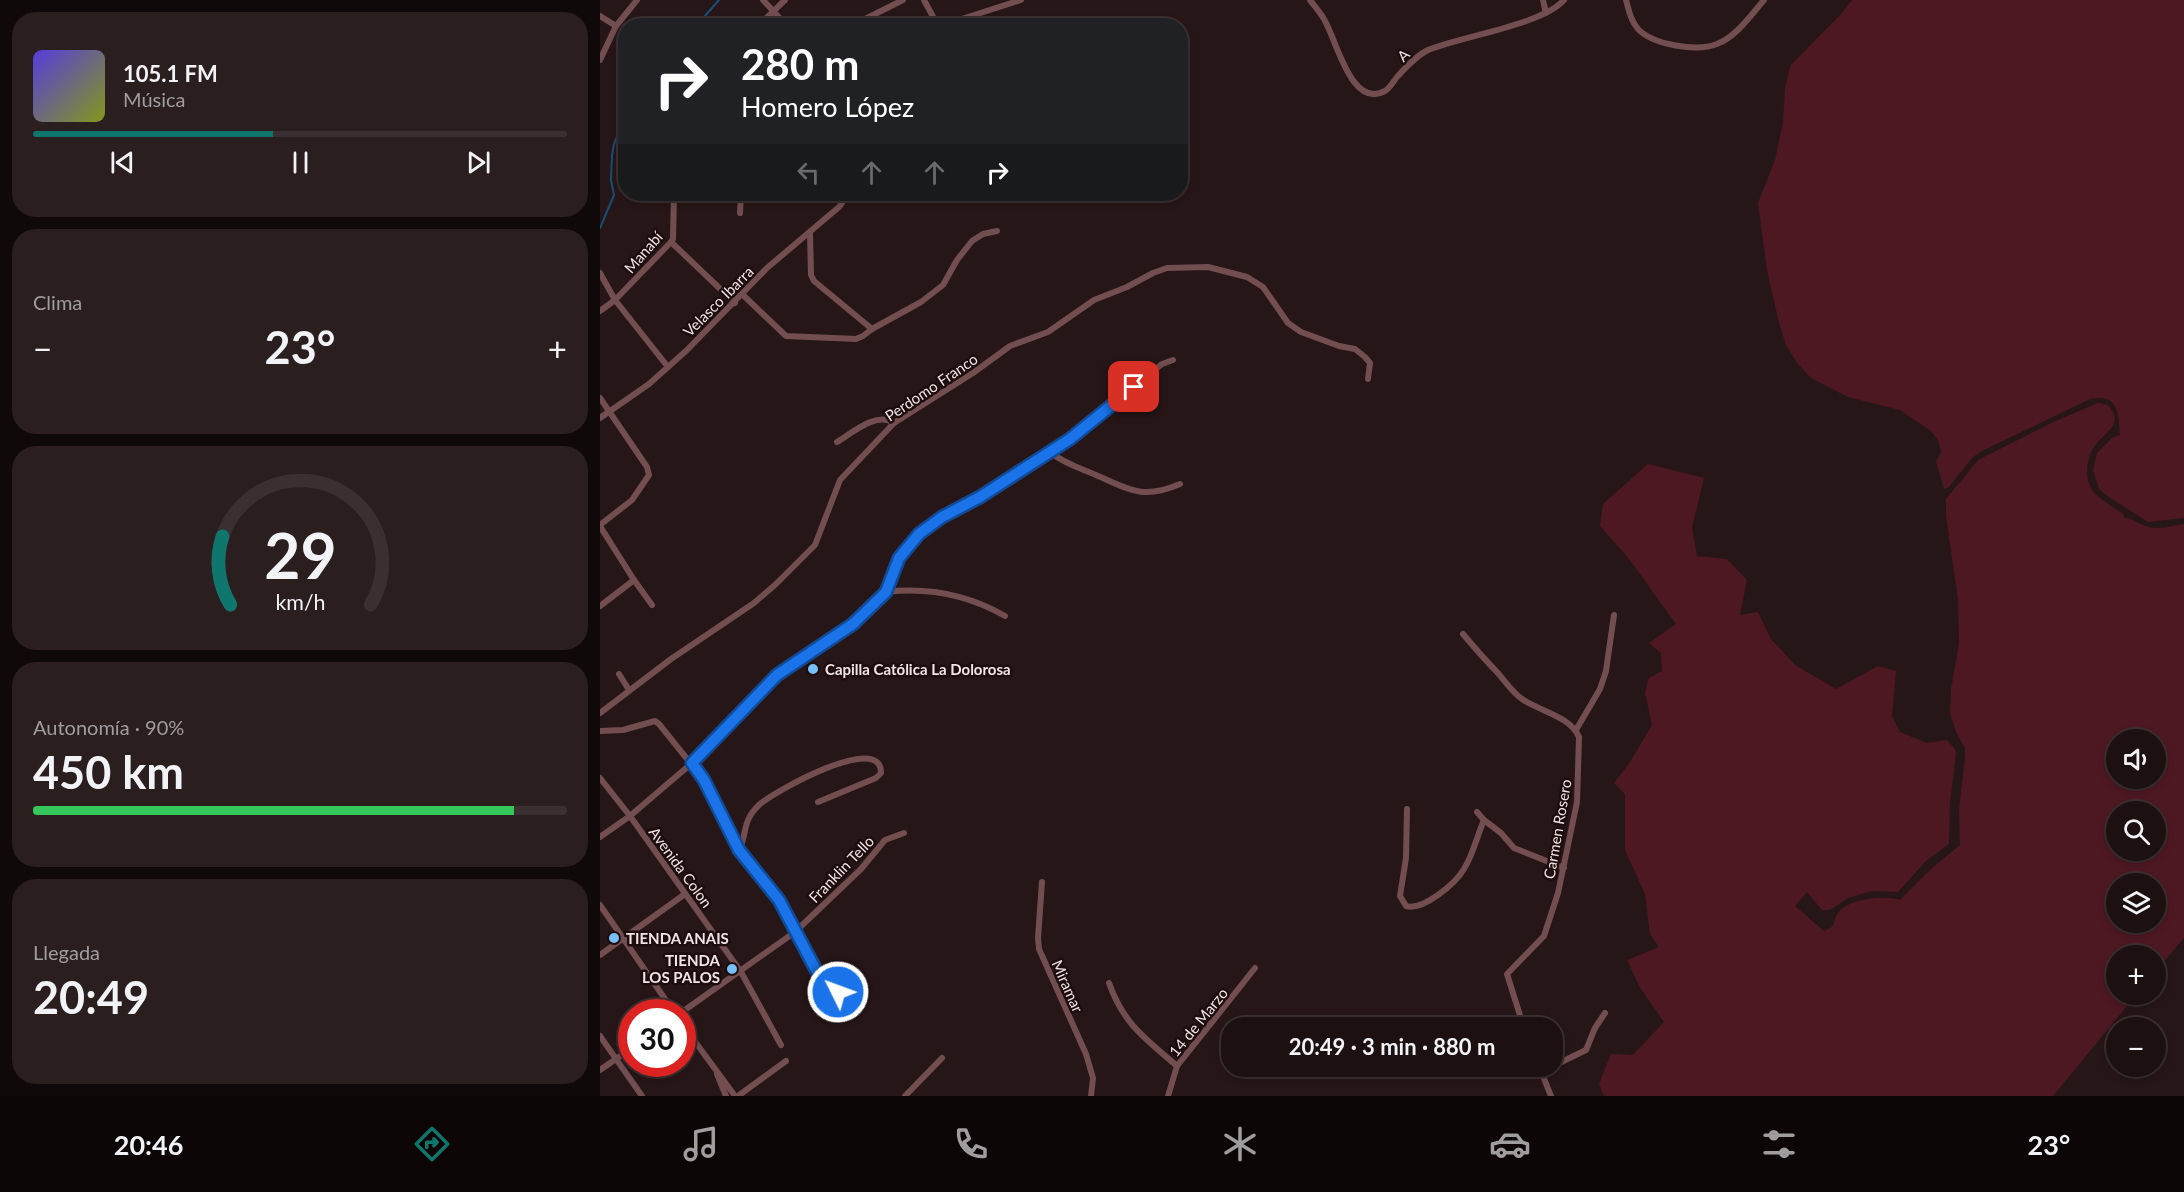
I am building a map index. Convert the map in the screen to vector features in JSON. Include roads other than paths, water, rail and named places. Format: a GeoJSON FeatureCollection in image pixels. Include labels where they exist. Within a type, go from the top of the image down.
{"type":"FeatureCollection","features":[{"type":"Feature","properties":{"kind":"street"},"geometry":{"type":"LineString","coordinates":[[622,18],[637,0]]}},
{"type":"Feature","properties":{"kind":"street"},"geometry":{"type":"LineString","coordinates":[[763,0],[780,18]]}},
{"type":"Feature","properties":{"kind":"street"},"geometry":{"type":"LineString","coordinates":[[766,18],[785,0]]}},
{"type":"Feature","properties":{"kind":"street"},"geometry":{"type":"LineString","coordinates":[[866,18],[903,0]]}},
{"type":"Feature","properties":{"kind":"street"},"geometry":{"type":"LineString","coordinates":[[924,0],[934,18]]}},
{"type":"Feature","properties":{"kind":"street"},"geometry":{"type":"LineString","coordinates":[[964,18],[1021,0]]}},
{"type":"Feature","properties":{"kind":"street","name":"A"},"geometry":{"type":"LineString","coordinates":[[1310,0],[1325,21],[1349,76],[1356,85],[1372,94],[1389,88],[1418,56],[1428,50],[1528,21],[1557,8],[1564,0]]}},
{"type":"Feature","properties":{"kind":"street"},"geometry":{"type":"LineString","coordinates":[[1543,0],[1546,14]]}},
{"type":"Feature","properties":{"kind":"street"},"geometry":{"type":"LineString","coordinates":[[1626,0],[1632,21],[1640,31],[1652,39],[1672,45],[1702,48],[1728,38],[1764,0]]}},
{"type":"Feature","properties":{"kind":"street"},"geometry":{"type":"LineString","coordinates":[[600,16],[616,26]]}},
{"type":"Feature","properties":{"kind":"street"},"geometry":{"type":"LineString","coordinates":[[600,60],[618,24]]}},
{"type":"Feature","properties":{"kind":"street","name":"Manabí"},"geometry":{"type":"LineString","coordinates":[[600,311],[615,300],[671,242],[674,201]]}},
{"type":"Feature","properties":{"kind":"street"},"geometry":{"type":"LineString","coordinates":[[740,213],[741,201]]}},
{"type":"Feature","properties":{"kind":"street","name":"Velasco Ibarra"},"geometry":{"type":"LineString","coordinates":[[600,418],[649,384],[735,303],[767,268],[843,201]]}},
{"type":"Feature","properties":{"kind":"street"},"geometry":{"type":"LineString","coordinates":[[743,295],[789,337],[856,339],[921,302],[944,285],[957,260],[972,241],[983,234],[997,231]]}},
{"type":"Feature","properties":{"kind":"street"},"geometry":{"type":"LineString","coordinates":[[810,232],[810,275],[814,281],[872,329]]}},
{"type":"Feature","properties":{"kind":"street"},"geometry":{"type":"LineString","coordinates":[[671,242],[735,303]]}},
{"type":"Feature","properties":{"kind":"street","name":"Perdomo Franco"},"geometry":{"type":"LineString","coordinates":[[600,713],[671,659],[754,603],[815,544],[840,480],[894,423],[973,373],[1010,346],[1048,332],[1094,300],[1127,287],[1152,273],[1167,268],[1208,267],[1247,277],[1263,287],[1288,323],[1301,332],[1354,350],[1365,357],[1370,363],[1368,379]]}},
{"type":"Feature","properties":{"kind":"street"},"geometry":{"type":"LineString","coordinates":[[600,273],[615,300],[668,367]]}},
{"type":"Feature","properties":{"kind":"street"},"geometry":{"type":"LineString","coordinates":[[600,837],[630,816],[692,763],[777,675],[853,624],[886,592],[899,558],[919,534],[942,517],[980,497],[1070,439],[1162,364],[1173,360]]}},
{"type":"Feature","properties":{"kind":"street"},"geometry":{"type":"LineString","coordinates":[[600,398],[647,467],[649,475],[632,500],[600,525],[652,605]]}},
{"type":"Feature","properties":{"kind":"street"},"geometry":{"type":"LineString","coordinates":[[837,442],[877,420],[889,420],[894,423]]}},
{"type":"Feature","properties":{"kind":"street"},"geometry":{"type":"LineString","coordinates":[[1050,452],[1066,463],[1121,488],[1148,493],[1160,492],[1180,484]]}},
{"type":"Feature","properties":{"kind":"street"},"geometry":{"type":"LineString","coordinates":[[601,603],[634,580]]}},
{"type":"Feature","properties":{"kind":"street"},"geometry":{"type":"LineString","coordinates":[[886,592],[937,593],[973,599],[1005,616]]}},
{"type":"Feature","properties":{"kind":"street"},"geometry":{"type":"LineString","coordinates":[[1463,634],[1485,661],[1521,698],[1568,723],[1576,730],[1600,689],[1606,671],[1614,615]]}},
{"type":"Feature","properties":{"kind":"street"},"geometry":{"type":"LineString","coordinates":[[619,674],[629,690]]}},
{"type":"Feature","properties":{"kind":"street"},"geometry":{"type":"LineString","coordinates":[[600,731],[623,730],[655,721],[663,729],[704,780],[739,850],[779,900],[827,987],[838,992]]}},
{"type":"Feature","properties":{"kind":"street","name":"Carmen Rosero"},"geometry":{"type":"LineString","coordinates":[[1521,1017],[1507,974],[1544,936],[1564,868],[1577,802],[1580,748],[1576,730]]}},
{"type":"Feature","properties":{"kind":"street"},"geometry":{"type":"LineString","coordinates":[[739,850],[747,820],[761,803],[820,771],[845,761],[872,759],[880,765],[881,773],[876,778],[818,801]]}},
{"type":"Feature","properties":{"kind":"street","name":"Avenida Colon"},"geometry":{"type":"LineString","coordinates":[[600,778],[630,816],[741,972],[781,1045]]}},
{"type":"Feature","properties":{"kind":"street"},"geometry":{"type":"LineString","coordinates":[[1407,809],[1406,858],[1400,896],[1406,906],[1411,908],[1424,904],[1459,876],[1466,866],[1484,820]]}},
{"type":"Feature","properties":{"kind":"street"},"geometry":{"type":"LineString","coordinates":[[1477,812],[1516,850],[1564,868]]}},
{"type":"Feature","properties":{"kind":"street","name":"Franklin Tello"},"geometry":{"type":"LineString","coordinates":[[696,1003],[795,932],[861,869],[885,840],[904,833]]}},
{"type":"Feature","properties":{"kind":"street","name":"Miramar"},"geometry":{"type":"LineString","coordinates":[[1042,882],[1039,949],[1086,1054],[1093,1078],[1091,1096]]}},
{"type":"Feature","properties":{"kind":"street"},"geometry":{"type":"LineString","coordinates":[[600,955],[685,894]]}},
{"type":"Feature","properties":{"kind":"street"},"geometry":{"type":"LineString","coordinates":[[600,905],[665,999]]}},
{"type":"Feature","properties":{"kind":"street","name":"14 de Marzo"},"geometry":{"type":"LineString","coordinates":[[1168,1096],[1177,1066],[1256,968]]}},
{"type":"Feature","properties":{"kind":"street"},"geometry":{"type":"LineString","coordinates":[[1109,983],[1116,1002],[1128,1021],[1177,1066]]}},
{"type":"Feature","properties":{"kind":"street"},"geometry":{"type":"LineString","coordinates":[[1563,1060],[1586,1050],[1605,1013]]}},
{"type":"Feature","properties":{"kind":"street"},"geometry":{"type":"LineString","coordinates":[[600,1036],[642,1096]]}},
{"type":"Feature","properties":{"kind":"street"},"geometry":{"type":"LineString","coordinates":[[696,1043],[737,1096],[786,1061]]}},
{"type":"Feature","properties":{"kind":"street"},"geometry":{"type":"LineString","coordinates":[[905,1096],[942,1058]]}},
{"type":"Feature","properties":{"kind":"street"},"geometry":{"type":"LineString","coordinates":[[600,1070],[616,1059]]}},
{"type":"Feature","properties":{"kind":"street"},"geometry":{"type":"LineString","coordinates":[[716,1070],[726,1096]]}},
{"type":"Feature","properties":{"kind":"street"},"geometry":{"type":"LineString","coordinates":[[1543,1077],[1551,1096]]}},
{"type":"Feature","properties":{"kind":"waterway"},"geometry":{"type":"LineString","coordinates":[[703,18],[719,0]]}},
{"type":"Feature","properties":{"kind":"waterway"},"geometry":{"type":"LineString","coordinates":[[600,228],[614,195],[611,180],[612,155],[618,134]]}},
{"type":"Feature","properties":{"kind":"place","name":"Capilla Católica La Dolorosa"},"geometry":{"type":"Point","coordinates":[813,669]}},
{"type":"Feature","properties":{"kind":"place","name":"TIENDA ANAIS"},"geometry":{"type":"Point","coordinates":[614,938]}},
{"type":"Feature","properties":{"kind":"place","name":"TIENDA LOS PALOS"},"geometry":{"type":"Point","coordinates":[732,969]}}]}
